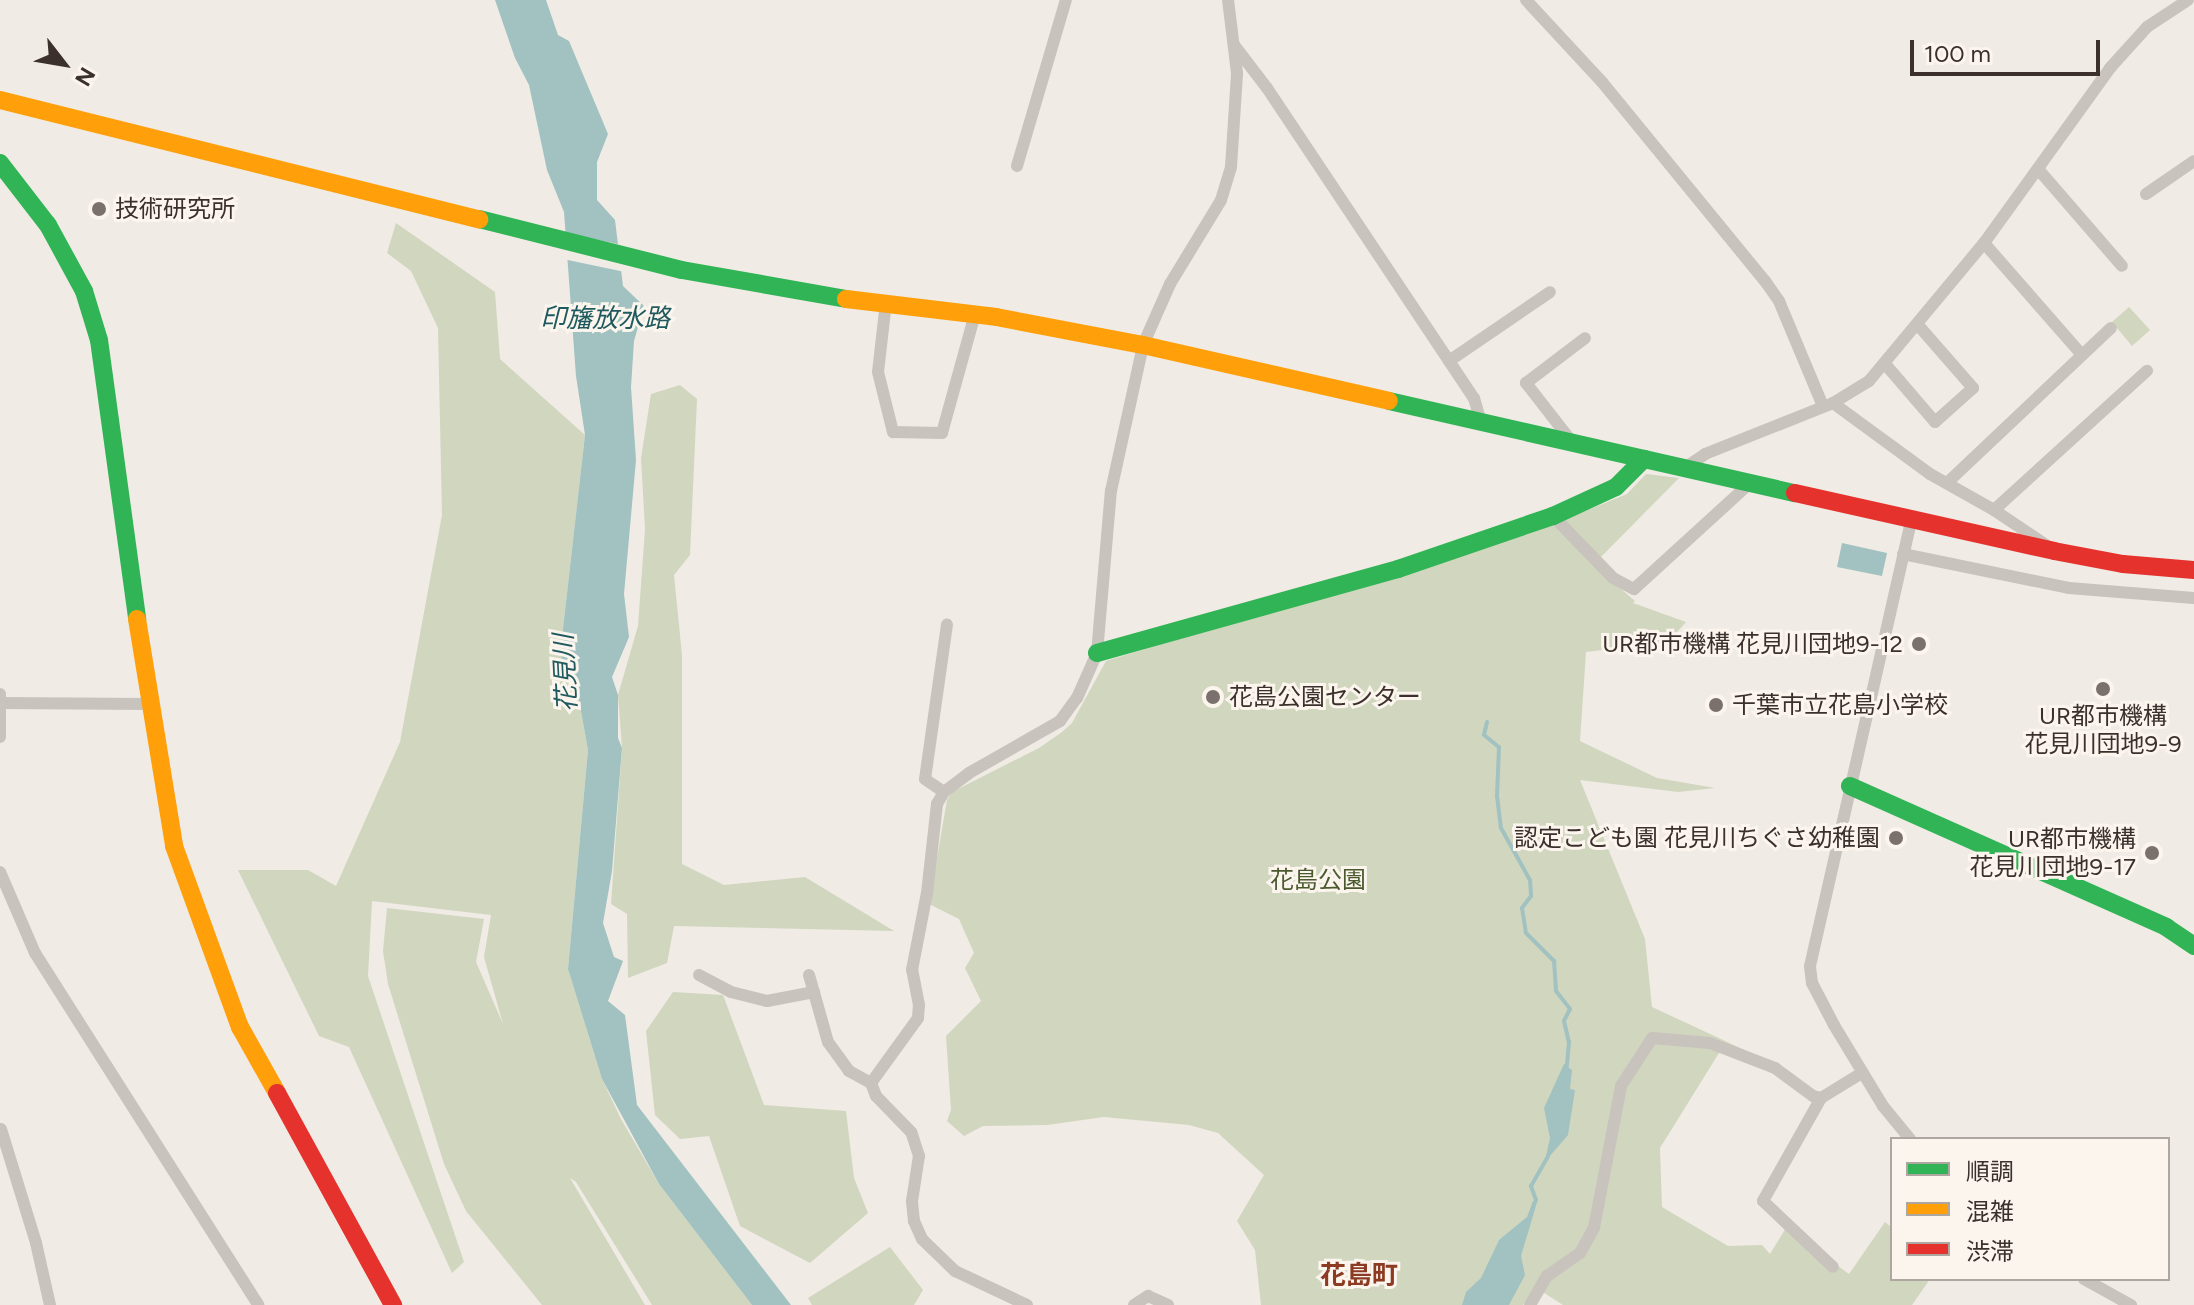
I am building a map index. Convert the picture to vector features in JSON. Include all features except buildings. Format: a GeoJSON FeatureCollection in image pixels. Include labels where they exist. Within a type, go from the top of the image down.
{"type":"FeatureCollection","features":[{"type":"Feature","properties":{"kind":"street"},"geometry":{"type":"LineString","coordinates":[[1017,166],[1066,0]]}},
{"type":"Feature","properties":{"kind":"street"},"geometry":{"type":"LineString","coordinates":[[871,1083],[918,1018],[919,1005],[912,970],[927,893],[937,804],[944,792],[969,773],[1060,721],[1077,698],[1097,653],[1111,491],[1143,345],[1170,284],[1221,200],[1232,154],[1237,73],[1228,0]]}},
{"type":"Feature","properties":{"kind":"street"},"geometry":{"type":"LineString","coordinates":[[1526,0],[1602,82],[1765,281],[1779,301],[1828,405],[1930,474],[1994,510],[2054,551]]}},
{"type":"Feature","properties":{"kind":"street"},"geometry":{"type":"LineString","coordinates":[[2159,0],[2168,11]]}},
{"type":"Feature","properties":{"kind":"street"},"geometry":{"type":"LineString","coordinates":[[1683,469],[1705,454],[1828,405],[1859,388],[1886,365],[1984,243],[2110,68],[2147,27],[2188,0]]}},
{"type":"Feature","properties":{"kind":"street"},"geometry":{"type":"LineString","coordinates":[[1232,42],[1267,88],[1474,398],[1481,422]]}},
{"type":"Feature","properties":{"kind":"street"},"geometry":{"type":"LineString","coordinates":[[0,100],[682,270],[808,295],[975,314],[1143,345],[2054,551],[2123,564],[2194,570]]}},
{"type":"Feature","properties":{"kind":"street"},"geometry":{"type":"LineString","coordinates":[[2146,194],[2194,161]]}},
{"type":"Feature","properties":{"kind":"street"},"geometry":{"type":"LineString","coordinates":[[0,163],[48,225],[84,291],[99,340],[149,704],[174,846],[213,960],[240,1027],[393,1305]]}},
{"type":"Feature","properties":{"kind":"street"},"geometry":{"type":"LineString","coordinates":[[2038,169],[2122,266]]}},
{"type":"Feature","properties":{"kind":"street"},"geometry":{"type":"LineString","coordinates":[[1984,243],[2082,355]]}},
{"type":"Feature","properties":{"kind":"street"},"geometry":{"type":"LineString","coordinates":[[1449,361],[1550,292]]}},
{"type":"Feature","properties":{"kind":"street"},"geometry":{"type":"LineString","coordinates":[[886,302],[878,372],[893,432],[942,433],[975,314]]}},
{"type":"Feature","properties":{"kind":"street"},"geometry":{"type":"LineString","coordinates":[[1886,365],[1935,422],[1973,388],[1918,325]]}},
{"type":"Feature","properties":{"kind":"street"},"geometry":{"type":"LineString","coordinates":[[1948,482],[2111,328]]}},
{"type":"Feature","properties":{"kind":"street"},"geometry":{"type":"LineString","coordinates":[[1574,444],[1526,383],[1585,338]]}},
{"type":"Feature","properties":{"kind":"street"},"geometry":{"type":"LineString","coordinates":[[1994,510],[2147,371]]}},
{"type":"Feature","properties":{"kind":"street"},"geometry":{"type":"LineString","coordinates":[[1097,653],[1398,569],[1553,516],[1616,487],[1644,459]]}},
{"type":"Feature","properties":{"kind":"street"},"geometry":{"type":"LineString","coordinates":[[1553,516],[1613,578],[1634,589],[1750,483]]}},
{"type":"Feature","properties":{"kind":"street"},"geometry":{"type":"LineString","coordinates":[[1909,1137],[1862,1073],[1812,983],[1810,966],[1911,520]]}},
{"type":"Feature","properties":{"kind":"street"},"geometry":{"type":"LineString","coordinates":[[1903,554],[2069,588],[2194,598]]}},
{"type":"Feature","properties":{"kind":"street"},"geometry":{"type":"LineString","coordinates":[[944,792],[925,779],[947,625]]}},
{"type":"Feature","properties":{"kind":"street"},"geometry":{"type":"LineString","coordinates":[[0,694],[0,737]]}},
{"type":"Feature","properties":{"kind":"street"},"geometry":{"type":"LineString","coordinates":[[1,703],[149,704]]}},
{"type":"Feature","properties":{"kind":"street"},"geometry":{"type":"LineString","coordinates":[[1850,786],[2166,927],[2194,946]]}},
{"type":"Feature","properties":{"kind":"street"},"geometry":{"type":"LineString","coordinates":[[0,872],[35,953],[258,1305]]}},
{"type":"Feature","properties":{"kind":"street"},"geometry":{"type":"LineString","coordinates":[[699,975],[731,992],[767,1001],[814,992]]}},
{"type":"Feature","properties":{"kind":"street"},"geometry":{"type":"LineString","coordinates":[[809,975],[828,1042],[849,1071],[871,1083],[876,1096],[911,1132],[919,1156],[912,1201],[914,1221],[922,1239],[955,1271],[1027,1305]]}},
{"type":"Feature","properties":{"kind":"street"},"geometry":{"type":"LineString","coordinates":[[1530,1305],[1547,1276],[1580,1253],[1594,1228],[1621,1086],[1652,1038],[1710,1043],[1775,1068],[1813,1096],[1821,1098]]}},
{"type":"Feature","properties":{"kind":"street"},"geometry":{"type":"LineString","coordinates":[[1833,1267],[1763,1201],[1821,1098],[1862,1073]]}},
{"type":"Feature","properties":{"kind":"street"},"geometry":{"type":"LineString","coordinates":[[1,1129],[36,1243],[50,1305]]}},
{"type":"Feature","properties":{"kind":"street"},"geometry":{"type":"LineString","coordinates":[[2087,1281],[2115,1302],[2131,1305]]}},
{"type":"Feature","properties":{"kind":"street"},"geometry":{"type":"LineString","coordinates":[[1134,1305],[1148,1296],[1168,1305]]}},
{"type":"Feature","properties":{"kind":"green space"},"geometry":{"type":"Polygon","coordinates":[[[396,223],[495,292],[500,359],[585,435],[560,655],[576,684],[588,750],[568,969],[602,1079],[621,1119],[659,1184],[752,1305],[652,1305],[576,1182],[570,1178],[645,1305],[542,1305],[466,1211],[444,1164],[388,984],[383,951],[387,908],[484,919],[476,962],[503,1024],[484,957],[491,915],[372,901],[368,976],[464,1262],[452,1273],[349,1047],[319,1036],[238,870],[308,870],[336,886],[400,742],[442,515],[438,328],[411,271],[387,253],[396,223]]]}},
{"type":"Feature","properties":{"kind":"green space"},"geometry":{"type":"Polygon","coordinates":[[[2129,307],[2150,330],[2132,346],[2112,322],[2129,307]]]}},
{"type":"Feature","properties":{"kind":"green space"},"geometry":{"type":"Polygon","coordinates":[[[680,385],[697,399],[690,555],[674,575],[682,655],[682,864],[724,885],[805,877],[894,931],[674,926],[667,963],[628,978],[627,914],[611,904],[622,748],[618,695],[638,626],[645,529],[641,458],[651,394],[680,385]]]}},
{"type":"Feature","properties":{"kind":"green space","name":"花島公園"},"geometry":{"type":"Polygon","coordinates":[[[1646,474],[1679,478],[1593,565],[1635,601],[1633,603],[1686,622],[1668,642],[1586,652],[1580,741],[1657,778],[1715,788],[1678,792],[1580,780],[1645,939],[1652,1007],[1751,1053],[1719,1053],[1660,1148],[1662,1207],[1728,1246],[1762,1245],[1770,1254],[1786,1228],[1849,1274],[1885,1222],[1890,1226],[1890,1281],[1929,1281],[1912,1305],[1563,1305],[1535,1287],[1523,1305],[1261,1305],[1255,1250],[1237,1221],[1264,1175],[1218,1133],[1189,1125],[1104,1117],[1047,1125],[983,1126],[964,1136],[947,1121],[951,1110],[946,1036],[981,1001],[965,968],[974,953],[959,919],[929,904],[947,800],[952,792],[1039,748],[1062,732],[1072,723],[1106,661],[1541,529],[1627,494],[1646,474]]]}},
{"type":"Feature","properties":{"kind":"green space"},"geometry":{"type":"Polygon","coordinates":[[[673,992],[723,995],[764,1105],[846,1111],[854,1178],[868,1213],[810,1263],[740,1226],[709,1136],[680,1139],[655,1115],[646,1031],[673,992]]]}},
{"type":"Feature","properties":{"kind":"green space"},"geometry":{"type":"Polygon","coordinates":[[[890,1247],[923,1290],[914,1305],[812,1305],[808,1298],[890,1247]]]}},
{"type":"Feature","properties":{"kind":"water","name":"印旛放水路"},"geometry":{"type":"Polygon","coordinates":[[[495,0],[546,0],[558,35],[569,41],[608,134],[597,162],[597,200],[615,220],[623,286],[644,306],[634,341],[631,387],[636,460],[624,594],[629,637],[612,677],[618,695],[618,738],[622,748],[612,871],[603,923],[614,957],[623,961],[608,1001],[625,1015],[637,1105],[791,1305],[752,1305],[659,1184],[602,1079],[568,969],[588,750],[576,684],[560,655],[585,435],[576,376],[564,212],[547,170],[529,85],[515,58],[495,0]]]}},
{"type":"Feature","properties":{"kind":"water"},"geometry":{"type":"Polygon","coordinates":[[[1842,543],[1887,553],[1882,576],[1837,567],[1842,543]]]}},
{"type":"Feature","properties":{"kind":"water"},"geometry":{"type":"Polygon","coordinates":[[[1564,1064],[1572,1070],[1570,1089],[1575,1090],[1568,1135],[1549,1157],[1546,1156],[1550,1138],[1544,1108],[1564,1064]]]}},
{"type":"Feature","properties":{"kind":"water"},"geometry":{"type":"Polygon","coordinates":[[[1538,1199],[1521,1256],[1525,1275],[1509,1305],[1462,1305],[1466,1292],[1481,1278],[1499,1240],[1527,1217],[1533,1201],[1538,1199]]]}},
{"type":"Feature","properties":{"kind":"pier"},"geometry":{"type":"Polygon","coordinates":[[[561,232],[622,245],[625,272],[563,259],[561,232]]]}},
{"type":"Feature","properties":{"kind":"waterway"},"geometry":{"type":"LineString","coordinates":[[1487,722],[1484,735],[1499,747],[1497,796],[1501,828],[1530,880],[1531,896],[1522,908],[1526,933],[1554,961],[1556,991],[1570,1009],[1564,1021],[1569,1042],[1567,1066]]}},
{"type":"Feature","properties":{"kind":"waterway"},"geometry":{"type":"LineString","coordinates":[[1536,1200],[1531,1186],[1548,1157]]}},
{"type":"Feature","properties":{"kind":"traffic: fast"},"geometry":{"type":"LineString","coordinates":[[0,163],[48,225],[84,291],[99,340],[137,619]]}},
{"type":"Feature","properties":{"kind":"traffic: fast"},"geometry":{"type":"LineString","coordinates":[[479,219],[682,270],[846,299]]}},
{"type":"Feature","properties":{"kind":"traffic: fast"},"geometry":{"type":"LineString","coordinates":[[1389,401],[1795,493]]}},
{"type":"Feature","properties":{"kind":"traffic: fast"},"geometry":{"type":"LineString","coordinates":[[1097,653],[1398,569],[1553,516],[1616,487],[1644,459]]}},
{"type":"Feature","properties":{"kind":"traffic: fast"},"geometry":{"type":"LineString","coordinates":[[1850,786],[2166,927],[2194,946]]}},
{"type":"Feature","properties":{"kind":"traffic: slow"},"geometry":{"type":"LineString","coordinates":[[0,100],[479,219]]}},
{"type":"Feature","properties":{"kind":"traffic: slow"},"geometry":{"type":"LineString","coordinates":[[846,299],[996,317],[1143,345],[1389,401]]}},
{"type":"Feature","properties":{"kind":"traffic: slow"},"geometry":{"type":"LineString","coordinates":[[137,619],[174,846],[240,1027],[277,1093]]}},
{"type":"Feature","properties":{"kind":"traffic: jam"},"geometry":{"type":"LineString","coordinates":[[1795,493],[2054,551],[2123,564],[2194,570]]}},
{"type":"Feature","properties":{"kind":"traffic: jam"},"geometry":{"type":"LineString","coordinates":[[277,1093],[393,1305]]}},
{"type":"Feature","properties":{"kind":"place","name":"技術研究所"},"geometry":{"type":"Point","coordinates":[99,209]}},
{"type":"Feature","properties":{"kind":"place","name":"UR都市機構 花見川団地9-12"},"geometry":{"type":"Point","coordinates":[1919,644]}},
{"type":"Feature","properties":{"kind":"place","name":"UR都市機構 花見川団地9-9"},"geometry":{"type":"Point","coordinates":[2103,689]}},
{"type":"Feature","properties":{"kind":"place","name":"花島公園センター"},"geometry":{"type":"Point","coordinates":[1213,697]}},
{"type":"Feature","properties":{"kind":"place","name":"千葉市立花島小学校"},"geometry":{"type":"Point","coordinates":[1716,705]}},
{"type":"Feature","properties":{"kind":"place","name":"認定こども園 花見川ちぐさ幼稚園"},"geometry":{"type":"Point","coordinates":[1896,838]}},
{"type":"Feature","properties":{"kind":"place","name":"UR都市機構 花見川団地9-17"},"geometry":{"type":"Point","coordinates":[2152,853]}},
{"type":"Feature","properties":{"kind":"district","name":"花島町"},"geometry":{"type":"Point","coordinates":[1359,1276]}},
{"type":"Feature","properties":{"kind":"water label","name":"花見川"},"geometry":{"type":"Point","coordinates":[566,673]}}]}
